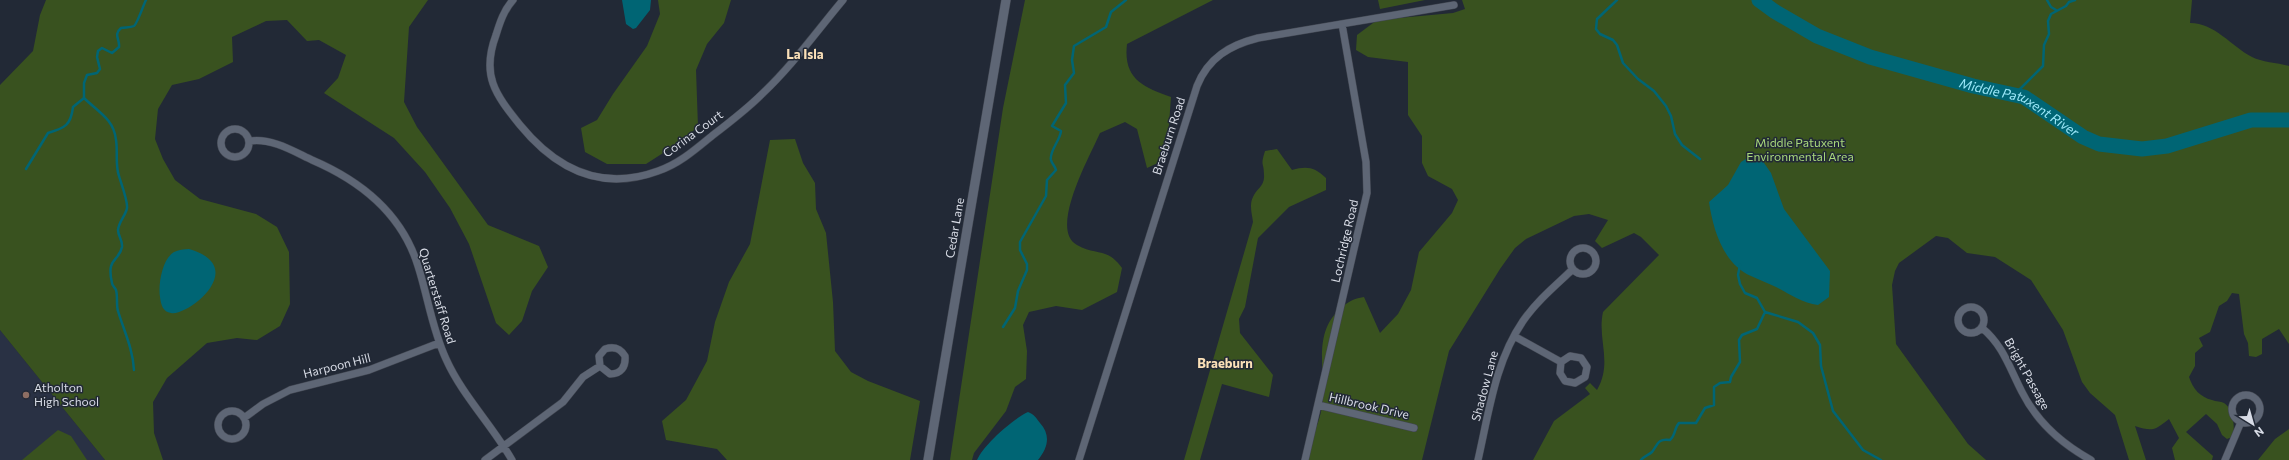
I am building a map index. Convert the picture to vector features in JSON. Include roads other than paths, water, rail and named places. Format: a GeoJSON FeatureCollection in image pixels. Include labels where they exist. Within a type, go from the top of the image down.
{"type":"FeatureCollection","features":[{"type":"Feature","properties":{"kind":"main road","name":"Cedar Lane"},"geometry":{"type":"LineString","coordinates":[[928,460],[1006,0]]}},
{"type":"Feature","properties":{"kind":"street","name":"Corina Court"},"geometry":{"type":"LineString","coordinates":[[513,0],[502,16],[489,59],[490,78],[498,96],[535,143],[555,160],[566,167],[591,176],[618,179],[631,178],[658,171],[696,149],[763,93],[843,0]]}},
{"type":"Feature","properties":{"kind":"street","name":"Braeburn Road"},"geometry":{"type":"LineString","coordinates":[[1079,460],[1201,77],[1212,61],[1236,45],[1258,38],[1454,5]]}},
{"type":"Feature","properties":{"kind":"street","name":"Lochridge Road"},"geometry":{"type":"LineString","coordinates":[[1305,460],[1367,193],[1366,162],[1342,24]]}},
{"type":"Feature","properties":{"kind":"street"},"geometry":{"type":"LineString","coordinates":[[230,129],[242,129],[250,141],[246,152],[236,157],[227,154],[221,146],[222,136],[230,129]]}},
{"type":"Feature","properties":{"kind":"street","name":"Quarterstaff Road"},"geometry":{"type":"LineString","coordinates":[[250,141],[269,141],[339,172],[362,187],[386,209],[399,225],[412,249],[439,343],[446,360],[463,388],[504,446],[512,460]]}},
{"type":"Feature","properties":{"kind":"street","name":"Shadow Lane"},"geometry":{"type":"LineString","coordinates":[[1478,460],[1496,378],[1506,351],[1514,336],[1533,308],[1572,270]]}},
{"type":"Feature","properties":{"kind":"street","name":"Bright Passage"},"geometry":{"type":"LineString","coordinates":[[1982,328],[1999,344],[2023,394],[2038,417],[2059,438],[2092,460]]}},
{"type":"Feature","properties":{"kind":"street"},"geometry":{"type":"LineString","coordinates":[[1514,336],[1561,362]]}},
{"type":"Feature","properties":{"kind":"street","name":"Harpoon Hill"},"geometry":{"type":"LineString","coordinates":[[244,418],[263,404],[290,390],[370,370],[439,343]]}},
{"type":"Feature","properties":{"kind":"street"},"geometry":{"type":"LineString","coordinates":[[485,460],[563,402],[583,377],[600,366]]}},
{"type":"Feature","properties":{"kind":"street"},"geometry":{"type":"LineString","coordinates":[[2247,394],[2253,396],[2259,404],[2259,414],[2252,421],[2241,422],[2234,416],[2233,404],[2239,396],[2247,394]]}},
{"type":"Feature","properties":{"kind":"street","name":"Hillbrook Drive"},"geometry":{"type":"LineString","coordinates":[[1318,405],[1414,428]]}},
{"type":"Feature","properties":{"kind":"street"},"geometry":{"type":"LineString","coordinates":[[2225,460],[2241,422]]}},
{"type":"Feature","properties":{"kind":"water"},"geometry":{"type":"Polygon","coordinates":[[[622,0],[651,0],[650,10],[636,28],[633,29],[626,24],[622,0]]]}},
{"type":"Feature","properties":{"kind":"water"},"geometry":{"type":"Polygon","coordinates":[[[1752,155],[1762,160],[1771,173],[1784,209],[1830,271],[1829,297],[1818,305],[1801,300],[1741,270],[1733,263],[1721,245],[1713,223],[1709,202],[1728,185],[1741,162],[1752,155]]]}},
{"type":"Feature","properties":{"kind":"water"},"geometry":{"type":"Polygon","coordinates":[[[189,249],[207,257],[215,267],[215,278],[209,289],[200,299],[179,312],[171,313],[163,308],[161,303],[160,279],[166,260],[170,255],[174,252],[189,249]]]}},
{"type":"Feature","properties":{"kind":"water"},"geometry":{"type":"Polygon","coordinates":[[[1028,412],[1034,415],[1046,432],[1046,446],[1038,460],[977,460],[992,440],[1015,420],[1028,412]]]}},
{"type":"Feature","properties":{"kind":"waterway"},"geometry":{"type":"LineString","coordinates":[[26,169],[48,133],[66,125],[71,118],[73,107],[84,98],[84,83],[87,75],[97,73],[100,69],[97,57],[98,51],[102,48],[112,53],[119,47],[117,33],[121,28],[135,25],[146,0]]}},
{"type":"Feature","properties":{"kind":"waterway"},"geometry":{"type":"LineString","coordinates":[[1003,327],[1015,308],[1018,291],[1027,270],[1027,264],[1020,250],[1020,242],[1046,196],[1047,180],[1056,170],[1051,161],[1051,157],[1061,131],[1052,126],[1066,103],[1065,85],[1074,73],[1072,60],[1074,46],[1106,27],[1111,12],[1126,0]]}},
{"type":"Feature","properties":{"kind":"waterway"},"geometry":{"type":"LineString","coordinates":[[1617,0],[1597,19],[1596,29],[1600,34],[1613,40],[1617,45],[1623,63],[1638,79],[1654,91],[1666,106],[1671,116],[1675,134],[1682,145],[1700,159]]}},
{"type":"Feature","properties":{"kind":"waterway","name":"Middle Patuxent River"},"geometry":{"type":"LineString","coordinates":[[1759,0],[1774,11],[1817,36],[1870,57],[1973,86],[2024,97],[2083,137],[2099,144],[2142,149],[2167,146],[2251,120],[2289,120]]}},
{"type":"Feature","properties":{"kind":"waterway"},"geometry":{"type":"LineString","coordinates":[[2047,0],[2051,7],[2056,10]]}},
{"type":"Feature","properties":{"kind":"waterway"},"geometry":{"type":"LineString","coordinates":[[2014,95],[2043,66],[2044,45],[2049,34],[2048,21],[2051,14],[2066,6],[2069,2],[2075,0]]}},
{"type":"Feature","properties":{"kind":"waterway"},"geometry":{"type":"LineString","coordinates":[[84,98],[104,116],[112,126],[115,133],[118,172],[127,208],[118,230],[122,247],[112,264],[111,275],[112,284],[117,293],[118,311],[128,340],[134,370]]}},
{"type":"Feature","properties":{"kind":"waterway"},"geometry":{"type":"LineString","coordinates":[[1740,265],[1738,275],[1740,284],[1745,293],[1757,298],[1765,312],[1798,322],[1813,333],[1820,345],[1821,366],[1833,411],[1863,450],[1881,460]]}},
{"type":"Feature","properties":{"kind":"waterway"},"geometry":{"type":"LineString","coordinates":[[1641,460],[1652,452],[1661,441],[1670,440],[1679,423],[1696,423],[1705,408],[1714,405],[1714,387],[1720,383],[1730,382],[1731,377],[1740,362],[1739,340],[1742,335],[1757,329],[1765,312]]}},
{"type":"Feature","properties":{"kind":"place","name":"Atholton High School"},"geometry":{"type":"Point","coordinates":[26,395]}},
{"type":"Feature","properties":{"kind":"district","name":"La Isla"},"geometry":{"type":"Point","coordinates":[805,54]}},
{"type":"Feature","properties":{"kind":"district","name":"Braeburn"},"geometry":{"type":"Point","coordinates":[1225,363]}},
{"type":"Feature","properties":{"kind":"park label","name":"Middle Patuxent Environmental Area"},"geometry":{"type":"Point","coordinates":[1800,150]}}]}
